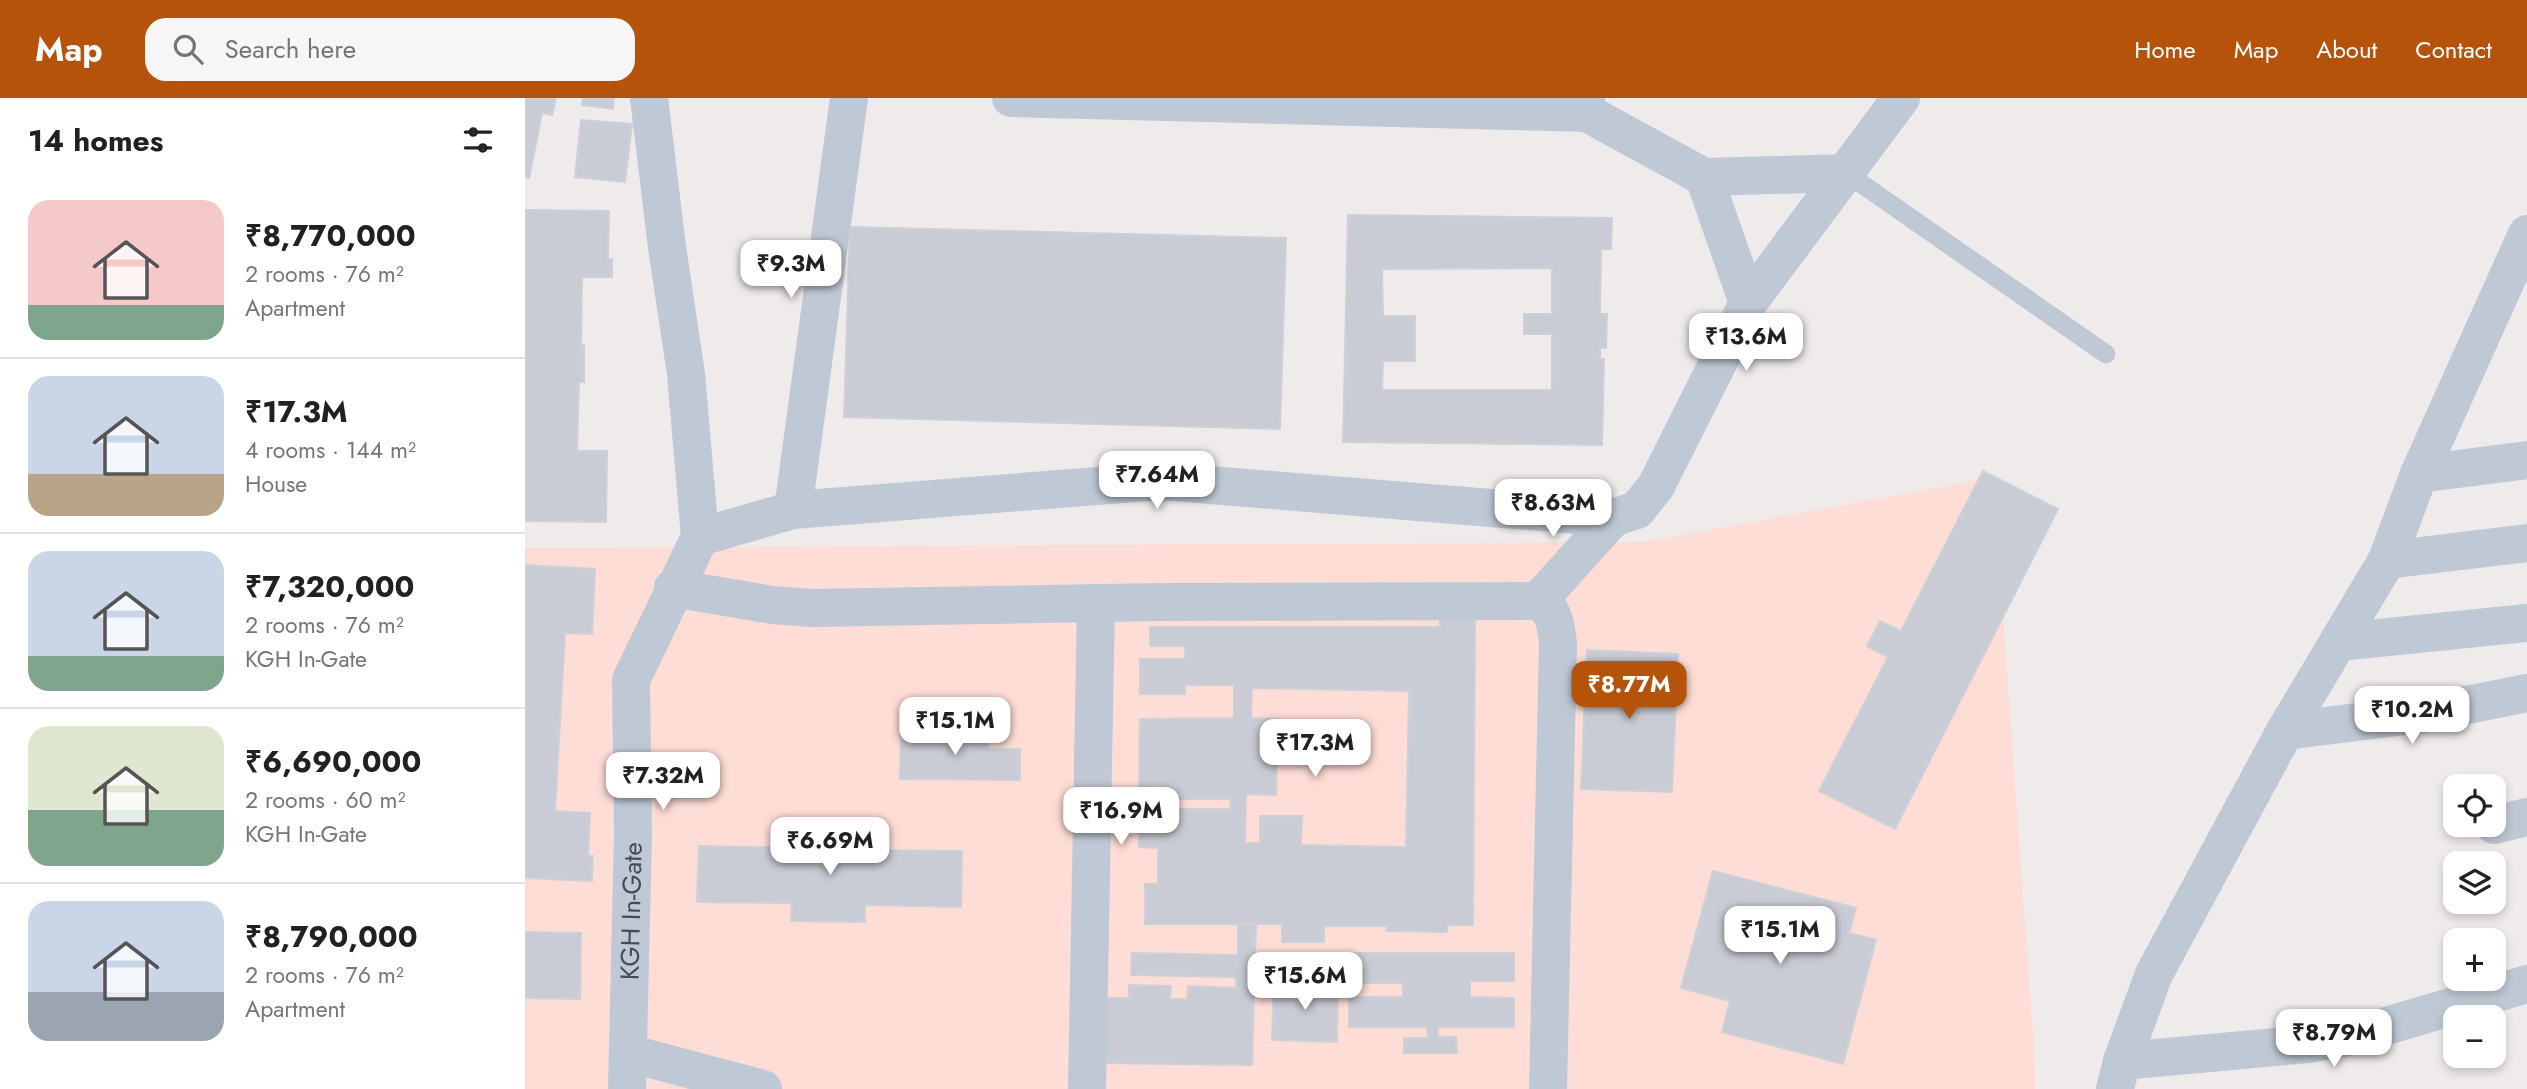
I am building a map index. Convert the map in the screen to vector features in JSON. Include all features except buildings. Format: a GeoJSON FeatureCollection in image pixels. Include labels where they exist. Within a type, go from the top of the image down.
{"type":"FeatureCollection","features":[{"type":"Feature","properties":{"kind":"street"},"geometry":{"type":"LineString","coordinates":[[649,98],[686,374],[700,537],[793,510],[1161,481],[1613,517],[1637,510],[1656,486],[1748,303],[1901,98]]}},
{"type":"Feature","properties":{"kind":"street"},"geometry":{"type":"LineString","coordinates":[[793,510],[849,98]]}},
{"type":"Feature","properties":{"kind":"street"},"geometry":{"type":"LineString","coordinates":[[1011,98],[1586,105],[1704,177],[1846,173]]}},
{"type":"Feature","properties":{"kind":"street"},"geometry":{"type":"LineString","coordinates":[[1704,177],[1748,303]]}},
{"type":"Feature","properties":{"kind":"street"},"geometry":{"type":"LineString","coordinates":[[2527,234],[2420,474],[2387,560],[2285,731],[2154,974],[2119,1075],[2353,1036],[2527,984]]}},
{"type":"Feature","properties":{"kind":"street"},"geometry":{"type":"LineString","coordinates":[[2420,474],[2527,460]]}},
{"type":"Feature","properties":{"kind":"street"},"geometry":{"type":"LineString","coordinates":[[1538,601],[1613,517]]}},
{"type":"Feature","properties":{"kind":"street","name":"KGH In-Gate"},"geometry":{"type":"LineString","coordinates":[[627,1071],[633,832],[631,680],[673,588],[700,537]]}},
{"type":"Feature","properties":{"kind":"street"},"geometry":{"type":"LineString","coordinates":[[2387,560],[2527,543]]}},
{"type":"Feature","properties":{"kind":"street"},"geometry":{"type":"LineString","coordinates":[[673,588],[772,605],[813,608],[1096,603],[1538,601],[1548,607],[1552,614],[1558,644],[1548,1089]]}},
{"type":"Feature","properties":{"kind":"street"},"geometry":{"type":"LineString","coordinates":[[1087,1089],[1096,603]]}},
{"type":"Feature","properties":{"kind":"street"},"geometry":{"type":"LineString","coordinates":[[2339,642],[2527,623]]}},
{"type":"Feature","properties":{"kind":"street"},"geometry":{"type":"LineString","coordinates":[[2285,731],[2422,714],[2527,692]]}},
{"type":"Feature","properties":{"kind":"street"},"geometry":{"type":"LineString","coordinates":[[2506,822],[2527,817]]}},
{"type":"Feature","properties":{"kind":"street"},"geometry":{"type":"LineString","coordinates":[[627,1071],[763,1089]]}},
{"type":"Feature","properties":{"kind":"lane"},"geometry":{"type":"LineString","coordinates":[[1846,173],[2106,354]]}},
{"type":"Feature","properties":{"kind":"shaded area"},"geometry":{"type":"Polygon","coordinates":[[[1993,477],[2035,1089],[525,1089],[525,548],[1644,542],[1993,477]]]}}]}
